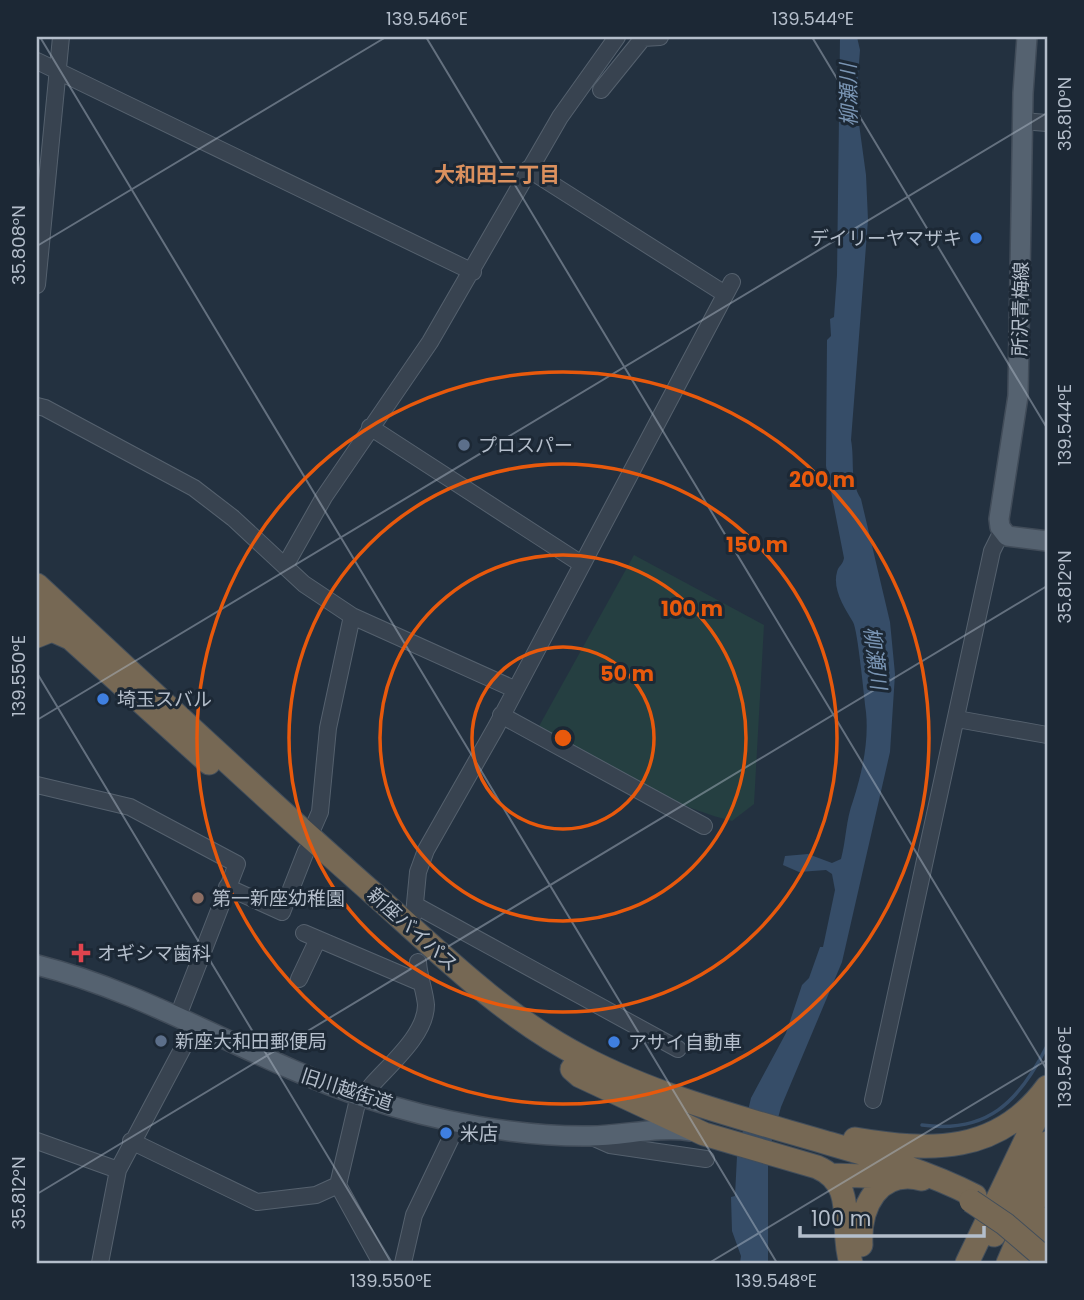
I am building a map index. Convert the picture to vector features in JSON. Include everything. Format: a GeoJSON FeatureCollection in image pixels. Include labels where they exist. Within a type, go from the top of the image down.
{"type":"FeatureCollection","features":[{"type":"Feature","properties":{"kind":"highway","name":"新座バイパス"},"geometry":{"type":"LineString","coordinates":[[37,585],[187,721],[307,844],[454,983],[524,1037],[572,1069],[668,1106],[825,1149],[862,1156]]}},
{"type":"Feature","properties":{"kind":"highway","name":"新座バイパス"},"geometry":{"type":"LineString","coordinates":[[37,608],[307,844],[460,971],[537,1030],[614,1073],[713,1119]]}},
{"type":"Feature","properties":{"kind":"highway"},"geometry":{"type":"LineString","coordinates":[[37,636],[52,630],[70,638]]}},
{"type":"Feature","properties":{"kind":"highway"},"geometry":{"type":"LineString","coordinates":[[825,1149],[972,1142],[1014,1122],[1030,1109],[1047,1087]]}},
{"type":"Feature","properties":{"kind":"highway"},"geometry":{"type":"LineString","coordinates":[[967,1263],[1047,1094]]}},
{"type":"Feature","properties":{"kind":"highway"},"geometry":{"type":"LineString","coordinates":[[982,1263],[1047,1117]]}},
{"type":"Feature","properties":{"kind":"highway"},"geometry":{"type":"LineString","coordinates":[[993,1238],[1032,1164],[1047,1143]]}},
{"type":"Feature","properties":{"kind":"highway"},"geometry":{"type":"LineString","coordinates":[[825,1149],[897,1177],[929,1181]]}},
{"type":"Feature","properties":{"kind":"highway"},"geometry":{"type":"LineString","coordinates":[[825,1149],[913,1162],[1014,1222],[1047,1251]]}},
{"type":"Feature","properties":{"kind":"highway"},"geometry":{"type":"LineString","coordinates":[[825,1149],[845,1198],[846,1247],[851,1263]]}},
{"type":"Feature","properties":{"kind":"highway"},"geometry":{"type":"LineString","coordinates":[[862,1156],[974,1196],[1047,1260]]}},
{"type":"Feature","properties":{"kind":"highway"},"geometry":{"type":"LineString","coordinates":[[862,1156],[918,1170],[1011,1212],[1047,1243]]}},
{"type":"Feature","properties":{"kind":"highway"},"geometry":{"type":"LineString","coordinates":[[1025,1263],[1041,1210],[1047,1173]]}},
{"type":"Feature","properties":{"kind":"highway"},"geometry":{"type":"LineString","coordinates":[[865,1263],[861,1250],[862,1214],[876,1191],[897,1177]]}},
{"type":"Feature","properties":{"kind":"highway"},"geometry":{"type":"LineString","coordinates":[[1002,1263],[1041,1210]]}},
{"type":"Feature","properties":{"kind":"highway"},"geometry":{"type":"LineString","coordinates":[[1008,1263],[1041,1210]]}},
{"type":"Feature","properties":{"kind":"main road","name":"所沢青梅線"},"geometry":{"type":"LineString","coordinates":[[1002,531],[999,514],[1012,445],[1018,386],[1022,121],[1027,37]]}},
{"type":"Feature","properties":{"kind":"main road"},"geometry":{"type":"LineString","coordinates":[[1002,531],[1017,538],[1047,541]]}},
{"type":"Feature","properties":{"kind":"main road","name":"旧川越街道"},"geometry":{"type":"LineString","coordinates":[[37,965],[90,981],[187,1021],[306,1077],[363,1096],[459,1121],[591,1136],[662,1129],[713,1119]]}},
{"type":"Feature","properties":{"kind":"street"},"geometry":{"type":"LineString","coordinates":[[37,285],[61,37]]}},
{"type":"Feature","properties":{"kind":"street"},"geometry":{"type":"LineString","coordinates":[[285,566],[324,497],[430,342],[473,272],[528,169],[617,37]]}},
{"type":"Feature","properties":{"kind":"street"},"geometry":{"type":"LineString","coordinates":[[601,90],[643,38],[660,37]]}},
{"type":"Feature","properties":{"kind":"street"},"geometry":{"type":"LineString","coordinates":[[37,61],[473,272]]}},
{"type":"Feature","properties":{"kind":"street"},"geometry":{"type":"LineString","coordinates":[[1022,121],[1047,123]]}},
{"type":"Feature","properties":{"kind":"street"},"geometry":{"type":"LineString","coordinates":[[528,169],[729,288],[426,850],[418,872],[415,909],[678,1049]]}},
{"type":"Feature","properties":{"kind":"street"},"geometry":{"type":"LineString","coordinates":[[37,406],[88,430],[194,488],[233,518],[304,584],[352,616],[514,689]]}},
{"type":"Feature","properties":{"kind":"street"},"geometry":{"type":"LineString","coordinates":[[370,427],[580,563]]}},
{"type":"Feature","properties":{"kind":"street"},"geometry":{"type":"LineString","coordinates":[[873,1100],[992,551],[1002,531]]}},
{"type":"Feature","properties":{"kind":"street"},"geometry":{"type":"LineString","coordinates":[[227,887],[282,912],[320,812],[328,727],[352,616]]}},
{"type":"Feature","properties":{"kind":"street"},"geometry":{"type":"LineString","coordinates":[[501,715],[704,826]]}},
{"type":"Feature","properties":{"kind":"street"},"geometry":{"type":"LineString","coordinates":[[957,719],[1047,735]]}},
{"type":"Feature","properties":{"kind":"street"},"geometry":{"type":"LineString","coordinates":[[37,785],[130,807],[237,864],[227,887],[187,1021],[118,1170],[100,1263]]}},
{"type":"Feature","properties":{"kind":"street"},"geometry":{"type":"LineString","coordinates":[[299,979],[311,936],[419,982]]}},
{"type":"Feature","properties":{"kind":"street"},"geometry":{"type":"LineString","coordinates":[[381,1263],[338,1185],[363,1096],[425,1018],[426,1001],[419,982],[418,962]]}},
{"type":"Feature","properties":{"kind":"street"},"geometry":{"type":"LineString","coordinates":[[869,1064],[891,1011]]}},
{"type":"Feature","properties":{"kind":"street"},"geometry":{"type":"LineString","coordinates":[[403,1263],[414,1215],[459,1121]]}},
{"type":"Feature","properties":{"kind":"street"},"geometry":{"type":"LineString","coordinates":[[591,1136],[610,1145],[706,1159]]}},
{"type":"Feature","properties":{"kind":"street"},"geometry":{"type":"LineString","coordinates":[[37,1141],[118,1170]]}},
{"type":"Feature","properties":{"kind":"street"},"geometry":{"type":"LineString","coordinates":[[131,1141],[257,1202],[316,1195],[338,1185]]}},
{"type":"Feature","properties":{"kind":"green space"},"geometry":{"type":"Polygon","coordinates":[[[634,555],[764,625],[754,804],[732,821],[706,814],[657,793],[538,728],[634,555]]]}},
{"type":"Feature","properties":{"kind":"water","name":"柳瀬川"},"geometry":{"type":"Polygon","coordinates":[[[840,37],[857,37],[860,50],[856,102],[866,175],[868,220],[851,440],[855,484],[861,499],[890,622],[895,674],[890,752],[842,962],[781,1107],[772,1140],[768,1165],[768,1263],[740,1263],[741,1256],[732,1231],[731,1197],[735,1196],[737,1156],[751,1098],[786,1033],[802,985],[809,978],[820,947],[823,947],[835,890],[832,874],[826,870],[799,872],[783,865],[785,856],[808,854],[832,863],[841,859],[866,746],[866,712],[855,628],[836,585],[838,570],[844,558],[826,466],[827,340],[831,336],[830,319],[834,317],[837,275],[840,37]]]}},
{"type":"Feature","properties":{"kind":"waterway"},"geometry":{"type":"LineString","coordinates":[[922,1125],[965,1124],[983,1119],[998,1110],[1025,1083],[1047,1046]]}},
{"type":"Feature","properties":{"kind":"place","name":"デイリーヤマザキ"},"geometry":{"type":"Point","coordinates":[976,238]}},
{"type":"Feature","properties":{"kind":"place","name":"プロスパー"},"geometry":{"type":"Point","coordinates":[464,445]}},
{"type":"Feature","properties":{"kind":"place","name":"埼玉スバル"},"geometry":{"type":"Point","coordinates":[103,699]}},
{"type":"Feature","properties":{"kind":"place","name":"第一新座幼稚園"},"geometry":{"type":"Point","coordinates":[198,898]}},
{"type":"Feature","properties":{"kind":"place","name":"オギシマ歯科"},"geometry":{"type":"Point","coordinates":[81,953]}},
{"type":"Feature","properties":{"kind":"place","name":"新座大和田郵便局"},"geometry":{"type":"Point","coordinates":[161,1041]}},
{"type":"Feature","properties":{"kind":"place","name":"アサイ自動車"},"geometry":{"type":"Point","coordinates":[614,1042]}},
{"type":"Feature","properties":{"kind":"place","name":"米店"},"geometry":{"type":"Point","coordinates":[446,1133]}},
{"type":"Feature","properties":{"kind":"district","name":"大和田三丁目"},"geometry":{"type":"Point","coordinates":[497,175]}}]}
